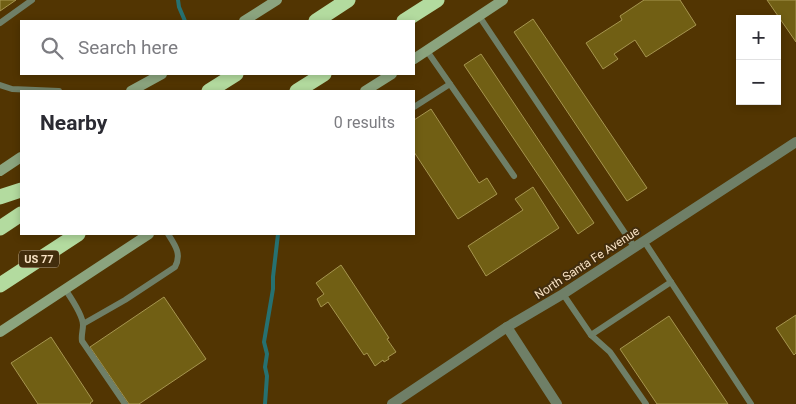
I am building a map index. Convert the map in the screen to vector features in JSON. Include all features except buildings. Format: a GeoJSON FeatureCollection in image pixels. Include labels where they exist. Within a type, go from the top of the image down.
{"type":"FeatureCollection","features":[{"type":"Feature","properties":{"kind":"highway"},"geometry":{"type":"LineString","coordinates":[[318,20],[348,0]]}},
{"type":"Feature","properties":{"kind":"highway"},"geometry":{"type":"LineString","coordinates":[[406,20],[437,0]]}},
{"type":"Feature","properties":{"kind":"highway"},"geometry":{"type":"LineString","coordinates":[[211,90],[234,75]]}},
{"type":"Feature","properties":{"kind":"highway"},"geometry":{"type":"LineString","coordinates":[[299,90],[322,75]]}},
{"type":"Feature","properties":{"kind":"highway"},"geometry":{"type":"LineString","coordinates":[[0,197],[20,190]]}},
{"type":"Feature","properties":{"kind":"highway"},"geometry":{"type":"LineString","coordinates":[[0,228],[20,215]]}},
{"type":"Feature","properties":{"kind":"highway","name":"US 77"},"geometry":{"type":"LineString","coordinates":[[0,285],[76,235]]}},
{"type":"Feature","properties":{"kind":"main road"},"geometry":{"type":"LineString","coordinates":[[246,20],[277,0]]}},
{"type":"Feature","properties":{"kind":"main road"},"geometry":{"type":"LineString","coordinates":[[415,58],[503,0]]}},
{"type":"Feature","properties":{"kind":"main road"},"geometry":{"type":"LineString","coordinates":[[133,90],[160,75]]}},
{"type":"Feature","properties":{"kind":"main road"},"geometry":{"type":"LineString","coordinates":[[367,90],[390,75]]}},
{"type":"Feature","properties":{"kind":"main road"},"geometry":{"type":"LineString","coordinates":[[0,171],[20,158]]}},
{"type":"Feature","properties":{"kind":"main road"},"geometry":{"type":"LineString","coordinates":[[0,332],[147,235]]}},
{"type":"Feature","properties":{"kind":"street","name":"North Santa Fe Avenue"},"geometry":{"type":"LineString","coordinates":[[392,404],[507,327],[564,294],[796,142]]}},
{"type":"Feature","properties":{"kind":"street"},"geometry":{"type":"LineString","coordinates":[[507,327],[557,404]]}},
{"type":"Feature","properties":{"kind":"lane"},"geometry":{"type":"LineString","coordinates":[[0,23],[32,0]]}},
{"type":"Feature","properties":{"kind":"lane"},"geometry":{"type":"LineString","coordinates":[[479,16],[634,248]]}},
{"type":"Feature","properties":{"kind":"lane"},"geometry":{"type":"LineString","coordinates":[[426,51],[514,176]]}},
{"type":"Feature","properties":{"kind":"lane"},"geometry":{"type":"LineString","coordinates":[[415,106],[450,84]]}},
{"type":"Feature","properties":{"kind":"lane"},"geometry":{"type":"LineString","coordinates":[[0,85],[12,90],[20,90]]}},
{"type":"Feature","properties":{"kind":"lane"},"geometry":{"type":"LineString","coordinates":[[83,324],[125,300],[175,267],[179,257],[169,235]]}},
{"type":"Feature","properties":{"kind":"lane"},"geometry":{"type":"LineString","coordinates":[[644,241],[752,404]]}},
{"type":"Feature","properties":{"kind":"lane"},"geometry":{"type":"LineString","coordinates":[[591,335],[671,282]]}},
{"type":"Feature","properties":{"kind":"lane"},"geometry":{"type":"LineString","coordinates":[[65,289],[76,306],[83,324],[82,341],[124,404]]}},
{"type":"Feature","properties":{"kind":"lane"},"geometry":{"type":"LineString","coordinates":[[564,294],[591,335],[610,352],[646,404]]}},
{"type":"Feature","properties":{"kind":"waterway"},"geometry":{"type":"LineString","coordinates":[[178,0],[185,20]]}},
{"type":"Feature","properties":{"kind":"waterway"},"geometry":{"type":"LineString","coordinates":[[265,404],[267,354],[264,342],[273,289],[278,235]]}}]}
